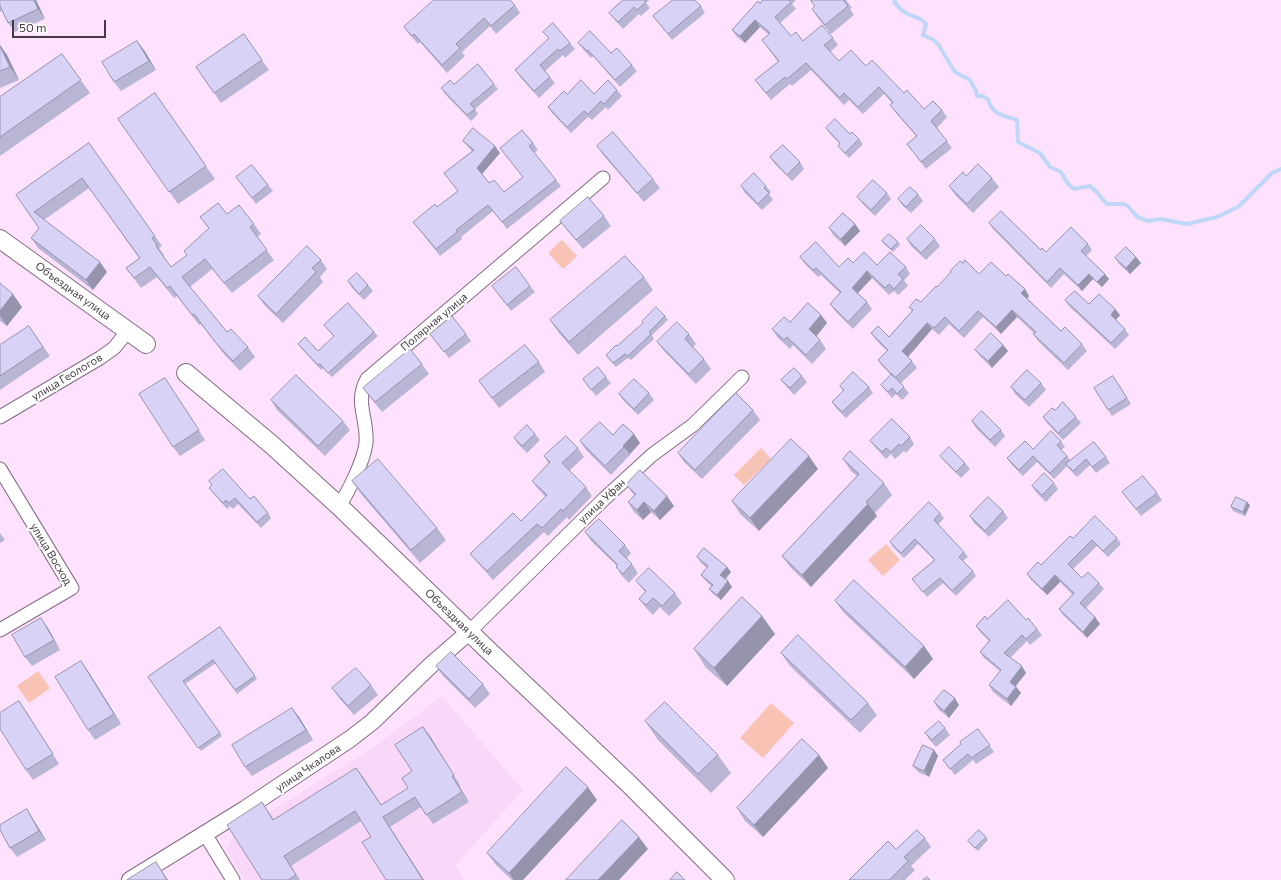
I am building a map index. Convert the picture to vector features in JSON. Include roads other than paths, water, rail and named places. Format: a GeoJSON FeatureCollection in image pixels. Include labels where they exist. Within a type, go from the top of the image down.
{"type":"FeatureCollection","features":[{"type":"Feature","properties":{"kind":"main road","name":"Объездная улица"},"geometry":{"type":"LineString","coordinates":[[0,239],[146,344]]}},
{"type":"Feature","properties":{"kind":"main road","name":"Объездная улица"},"geometry":{"type":"LineString","coordinates":[[186,373],[272,445],[339,506],[599,755],[725,880]]}},
{"type":"Feature","properties":{"kind":"street","name":"Полярная улица"},"geometry":{"type":"LineString","coordinates":[[339,506],[350,487],[366,443],[360,398],[362,388],[367,379],[603,178]]}},
{"type":"Feature","properties":{"kind":"street","name":"улица Геологов"},"geometry":{"type":"LineString","coordinates":[[0,417],[100,358],[114,348],[128,331]]}},
{"type":"Feature","properties":{"kind":"street","name":"улица Уфан"},"geometry":{"type":"LineString","coordinates":[[469,632],[604,499],[652,455],[693,425],[742,377]]}},
{"type":"Feature","properties":{"kind":"street","name":"улица Восход"},"geometry":{"type":"LineString","coordinates":[[0,469],[72,588],[0,630]]}},
{"type":"Feature","properties":{"kind":"street","name":"улица Чкалова"},"geometry":{"type":"LineString","coordinates":[[130,880],[252,805],[355,735],[372,722],[431,665],[469,632]]}},
{"type":"Feature","properties":{"kind":"street"},"geometry":{"type":"LineString","coordinates":[[205,834],[233,880]]}},
{"type":"Feature","properties":{"kind":"waterway"},"geometry":{"type":"LineString","coordinates":[[895,0],[894,2],[902,11],[916,17],[926,24],[923,35],[932,39],[938,44],[955,72],[970,80],[977,96],[982,96],[988,99],[992,108],[999,114],[1017,120],[1018,142],[1040,153],[1050,167],[1061,172],[1068,184],[1074,189],[1090,186],[1107,204],[1123,204],[1128,206],[1137,217],[1148,221],[1161,219],[1187,224],[1217,217],[1238,207],[1272,173],[1281,169]]}}]}
